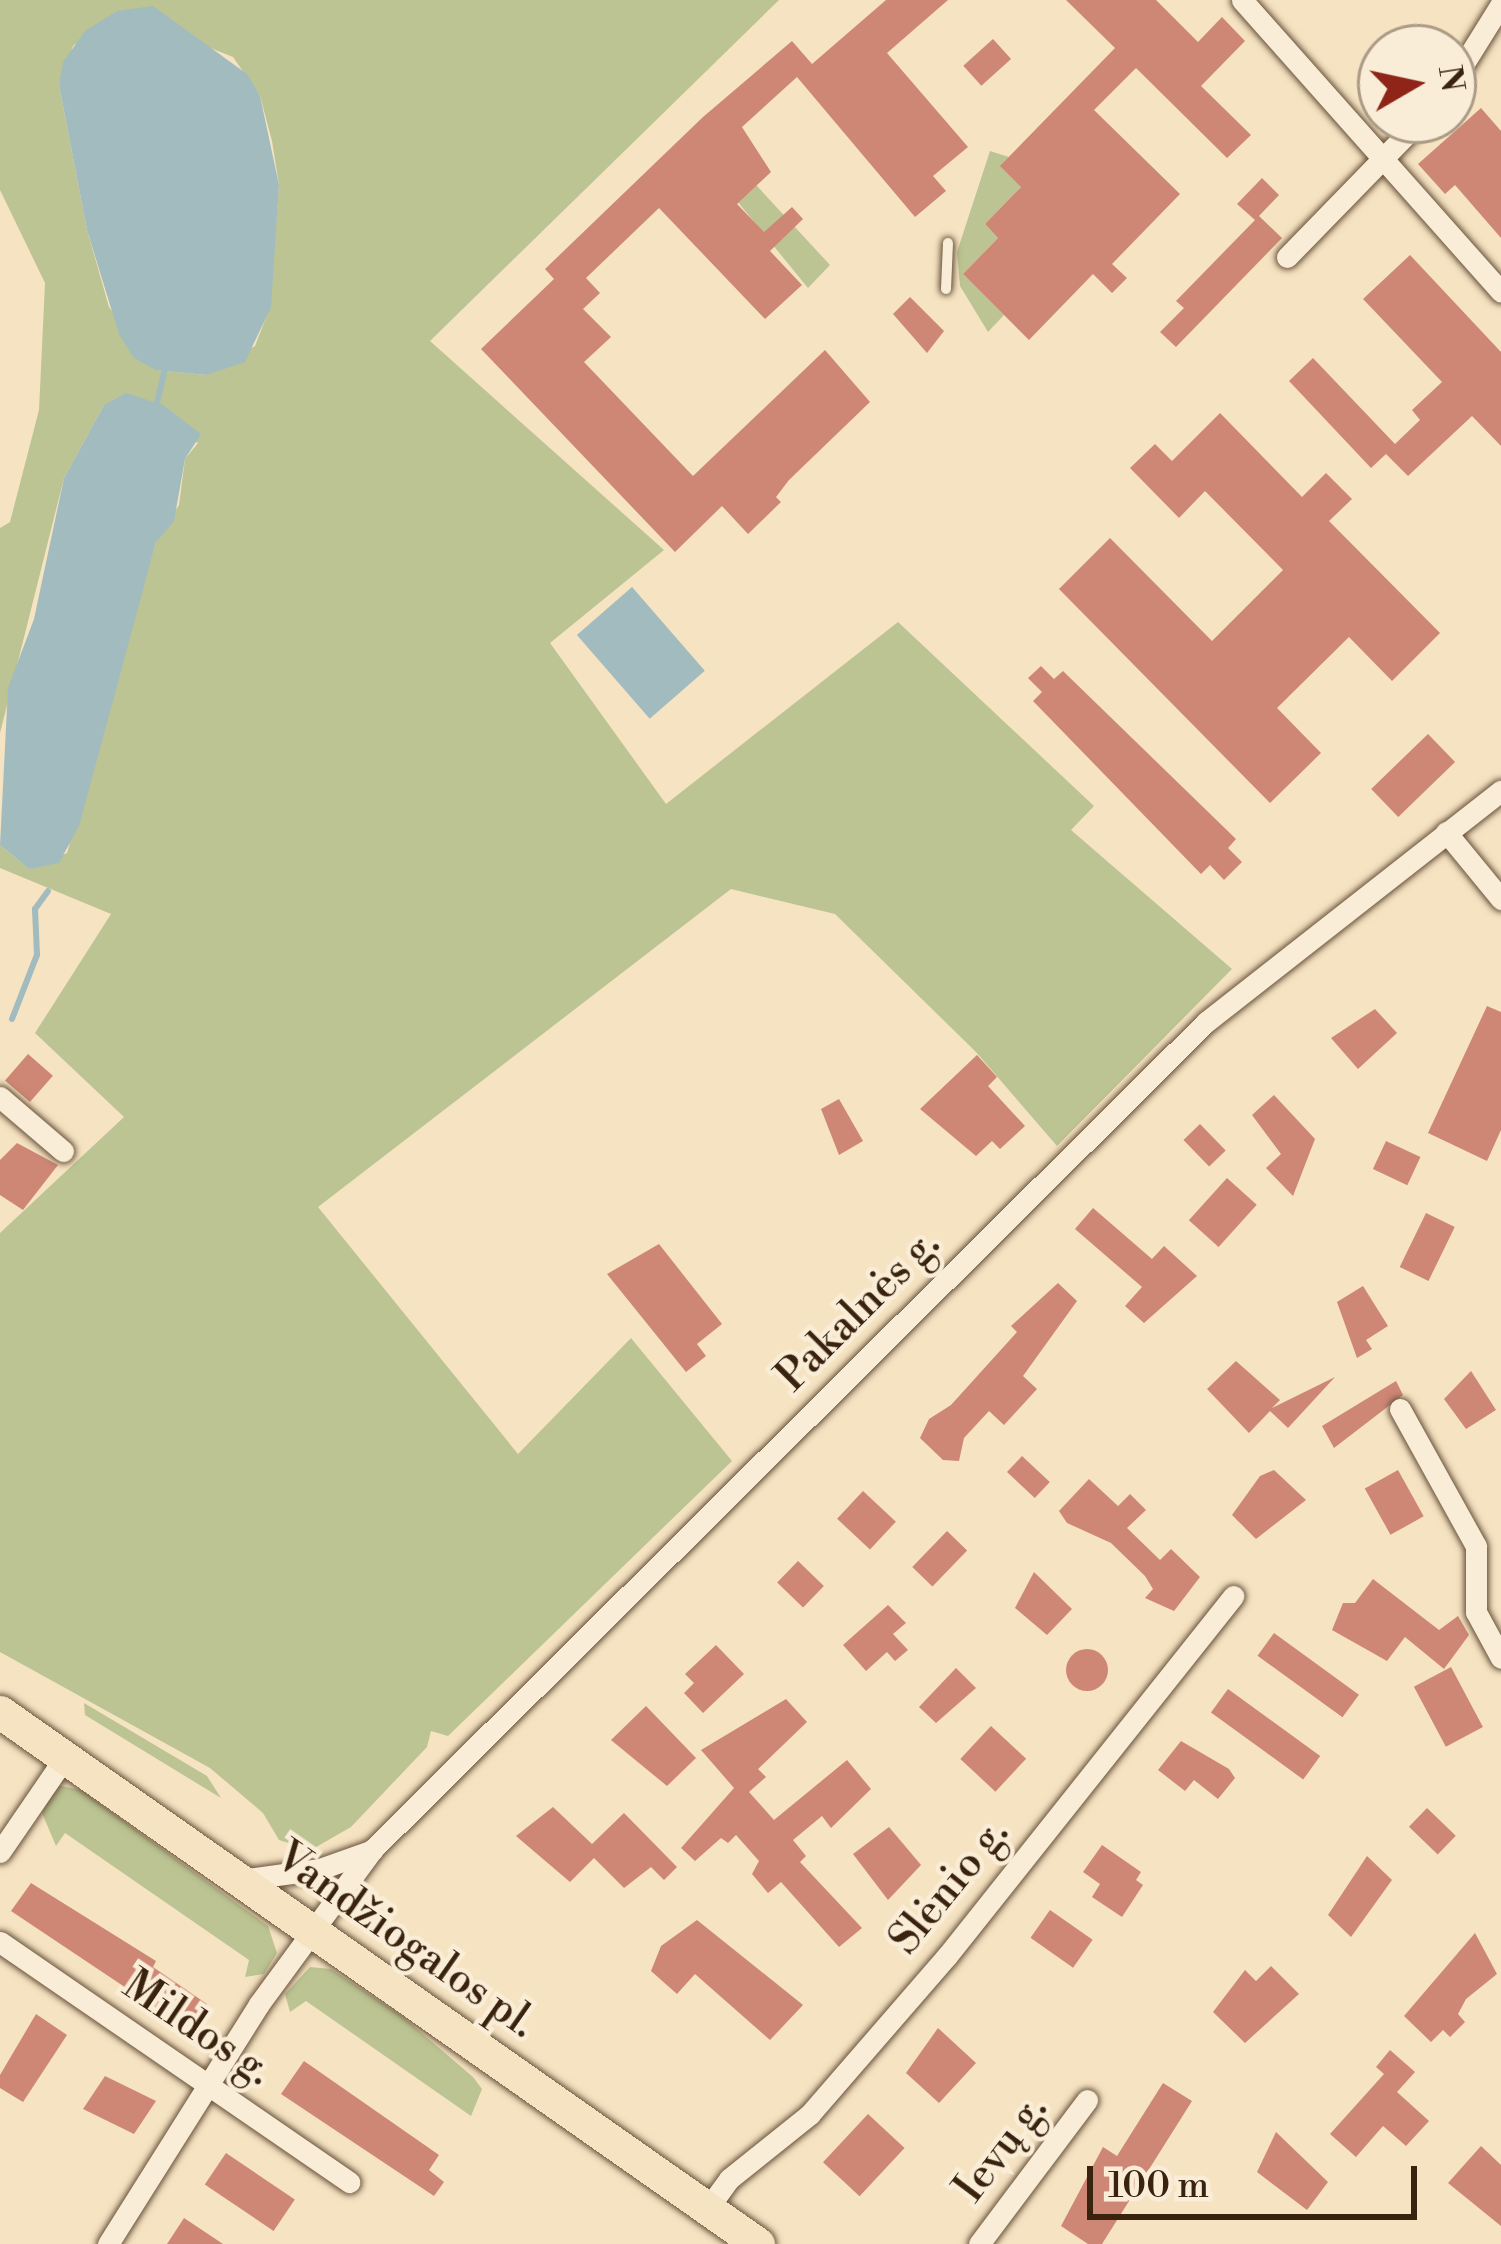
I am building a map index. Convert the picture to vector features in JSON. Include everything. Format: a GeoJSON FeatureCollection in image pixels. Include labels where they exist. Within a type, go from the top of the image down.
{"type":"FeatureCollection","features":[{"type":"Feature","properties":{"kind":"main road","name":"Vandžiogalos pl."},"geometry":{"type":"LineString","coordinates":[[0,1712],[758,2244]]}},
{"type":"Feature","properties":{"kind":"street"},"geometry":{"type":"LineString","coordinates":[[1242,0],[1501,292]]}},
{"type":"Feature","properties":{"kind":"street"},"geometry":{"type":"LineString","coordinates":[[1477,42],[1501,4]]}},
{"type":"Feature","properties":{"kind":"street"},"geometry":{"type":"LineString","coordinates":[[1287,257],[1395,144]]}},
{"type":"Feature","properties":{"kind":"street","name":"Pakalnės g."},"geometry":{"type":"LineString","coordinates":[[108,2244],[209,2084],[373,1849],[1206,1022],[1501,791]]}},
{"type":"Feature","properties":{"kind":"street"},"geometry":{"type":"LineString","coordinates":[[1446,832],[1501,899]]}},
{"type":"Feature","properties":{"kind":"street"},"geometry":{"type":"LineString","coordinates":[[0,1097],[63,1151]]}},
{"type":"Feature","properties":{"kind":"street"},"geometry":{"type":"LineString","coordinates":[[1400,1408],[1476,1546],[1476,1612],[1501,1658]]}},
{"type":"Feature","properties":{"kind":"street","name":"Slėnio g."},"geometry":{"type":"LineString","coordinates":[[707,2208],[729,2179],[810,2114],[934,1970],[1233,1596]]}},
{"type":"Feature","properties":{"kind":"street"},"geometry":{"type":"LineString","coordinates":[[0,1852],[64,1757]]}},
{"type":"Feature","properties":{"kind":"street"},"geometry":{"type":"LineString","coordinates":[[239,1880],[320,1869],[373,1849]]}},
{"type":"Feature","properties":{"kind":"street","name":"Mildos g."},"geometry":{"type":"LineString","coordinates":[[0,1942],[349,2182]]}},
{"type":"Feature","properties":{"kind":"street","name":"Ievų g."},"geometry":{"type":"LineString","coordinates":[[979,2244],[1087,2100]]}},
{"type":"Feature","properties":{"kind":"lane"},"geometry":{"type":"LineString","coordinates":[[946,289],[948,243]]}},
{"type":"Feature","properties":{"kind":"green space"},"geometry":{"type":"Polygon","coordinates":[[[0,0],[779,0],[430,341],[664,550],[550,643],[666,804],[898,622],[1094,806],[1071,830],[1232,969],[1057,1146],[976,1052],[835,914],[731,889],[318,1207],[518,1454],[631,1338],[732,1461],[448,1736],[431,1731],[427,1747],[351,1827],[311,1850],[279,1840],[263,1813],[210,1768],[0,1652],[0,1233],[124,1117],[35,1033],[111,914],[0,868],[0,845],[29,869],[67,853],[156,542],[179,505],[185,459],[198,443],[104,405],[64,478],[0,733],[0,528],[10,522],[39,410],[45,283],[0,190],[0,0]],[[117,11],[73,46],[59,85],[87,230],[109,307],[157,370],[206,375],[255,346],[270,307],[279,185],[260,96],[233,57],[117,11]]]}},
{"type":"Feature","properties":{"kind":"green space"},"geometry":{"type":"Polygon","coordinates":[[[990,151],[1009,157],[1021,187],[985,224],[998,238],[963,274],[1004,315],[988,332],[960,286],[957,252],[990,151]]]}},
{"type":"Feature","properties":{"kind":"green space"},"geometry":{"type":"Polygon","coordinates":[[[733,160],[830,265],[808,288],[706,163],[733,160]]]}},
{"type":"Feature","properties":{"kind":"green space"},"geometry":{"type":"Polygon","coordinates":[[[84,1703],[207,1776],[221,1798],[85,1715],[84,1703]]]}},
{"type":"Feature","properties":{"kind":"green space"},"geometry":{"type":"Polygon","coordinates":[[[57,1785],[81,1790],[268,1926],[277,1953],[264,1974],[245,1977],[249,1960],[65,1833],[56,1846],[42,1813],[57,1785]]]}},
{"type":"Feature","properties":{"kind":"green space"},"geometry":{"type":"Polygon","coordinates":[[[310,1967],[331,1969],[403,2017],[473,2077],[482,2089],[471,2116],[306,2001],[290,2012],[285,1994],[310,1967]]]}},
{"type":"Feature","properties":{"kind":"water"},"geometry":{"type":"Polygon","coordinates":[[[153,6],[247,74],[260,96],[279,185],[271,307],[245,362],[206,375],[156,370],[134,358],[119,334],[87,230],[59,85],[63,62],[85,31],[117,11],[153,6]]]}},
{"type":"Feature","properties":{"kind":"water"},"geometry":{"type":"Polygon","coordinates":[[[126,393],[163,405],[201,434],[185,459],[174,521],[156,542],[79,826],[59,863],[29,869],[0,845],[8,688],[34,619],[64,478],[104,405],[126,393]]]}},
{"type":"Feature","properties":{"kind":"water"},"geometry":{"type":"Polygon","coordinates":[[[632,587],[705,671],[650,719],[577,635],[632,587]]]}},
{"type":"Feature","properties":{"kind":"building"},"geometry":{"type":"Polygon","coordinates":[[[886,0],[948,0],[887,53],[968,147],[933,176],[946,191],[915,217],[797,77],[742,127],[771,172],[737,204],[764,232],[792,207],[803,219],[770,251],[802,285],[765,319],[659,208],[586,278],[600,293],[583,309],[611,337],[584,362],[693,476],[825,350],[870,402],[789,480],[776,497],[781,502],[748,534],[722,506],[675,552],[481,349],[554,279],[545,269],[703,117],[792,41],[812,64],[886,0]]]}},
{"type":"Feature","properties":{"kind":"building"},"geometry":{"type":"Polygon","coordinates":[[[1066,0],[1156,0],[1198,42],[1222,17],[1245,41],[1201,86],[1251,135],[1227,158],[1136,68],[1094,110],[1180,194],[1112,264],[1127,278],[1112,293],[1093,274],[1029,340],[963,274],[998,238],[985,224],[1021,187],[1000,166],[1115,48],[1066,0]]]}},
{"type":"Feature","properties":{"kind":"building"},"geometry":{"type":"Polygon","coordinates":[[[993,39],[1011,59],[981,86],[963,66],[993,39]]]}},
{"type":"Feature","properties":{"kind":"building"},"geometry":{"type":"Polygon","coordinates":[[[1481,108],[1501,131],[1501,238],[1455,185],[1445,194],[1418,164],[1440,144],[1477,144],[1481,108]]]}},
{"type":"Feature","properties":{"kind":"building"},"geometry":{"type":"Polygon","coordinates":[[[1262,178],[1279,195],[1259,216],[1282,238],[1176,347],[1160,332],[1184,308],[1176,301],[1255,220],[1237,204],[1262,178]]]}},
{"type":"Feature","properties":{"kind":"building"},"geometry":{"type":"Polygon","coordinates":[[[1410,255],[1501,352],[1501,446],[1472,416],[1408,476],[1386,454],[1371,468],[1289,381],[1313,358],[1395,444],[1420,420],[1412,410],[1442,382],[1363,299],[1410,255]]]}},
{"type":"Feature","properties":{"kind":"building"},"geometry":{"type":"Polygon","coordinates":[[[910,297],[944,331],[927,353],[893,314],[910,297]]]}},
{"type":"Feature","properties":{"kind":"building"},"geometry":{"type":"Polygon","coordinates":[[[1220,413],[1302,497],[1326,473],[1352,499],[1329,521],[1440,633],[1392,681],[1349,637],[1277,708],[1321,753],[1270,803],[1059,589],[1110,538],[1212,641],[1283,570],[1205,491],[1179,518],[1130,468],[1155,444],[1172,461],[1220,413]]]}},
{"type":"Feature","properties":{"kind":"building"},"geometry":{"type":"Polygon","coordinates":[[[1041,666],[1054,679],[1063,671],[1236,839],[1228,848],[1242,862],[1224,880],[1210,865],[1201,874],[1033,701],[1042,692],[1028,678],[1041,666]]]}},
{"type":"Feature","properties":{"kind":"building"},"geometry":{"type":"Polygon","coordinates":[[[1428,734],[1455,762],[1398,817],[1371,789],[1428,734]]]}},
{"type":"Feature","properties":{"kind":"building"},"geometry":{"type":"Polygon","coordinates":[[[1487,1006],[1501,1012],[1501,1130],[1487,1161],[1428,1133],[1487,1006]]]}},
{"type":"Feature","properties":{"kind":"building"},"geometry":{"type":"Polygon","coordinates":[[[1375,1009],[1397,1033],[1358,1069],[1331,1038],[1375,1009]]]}},
{"type":"Feature","properties":{"kind":"building"},"geometry":{"type":"Polygon","coordinates":[[[28,1054],[53,1076],[30,1102],[5,1080],[28,1054]]]}},
{"type":"Feature","properties":{"kind":"building"},"geometry":{"type":"Polygon","coordinates":[[[977,1055],[997,1077],[988,1086],[1025,1126],[1000,1149],[992,1141],[976,1156],[920,1109],[977,1055]]]}},
{"type":"Feature","properties":{"kind":"building"},"geometry":{"type":"Polygon","coordinates":[[[1274,1095],[1315,1139],[1293,1196],[1266,1168],[1281,1154],[1252,1115],[1274,1095]]]}},
{"type":"Feature","properties":{"kind":"building"},"geometry":{"type":"Polygon","coordinates":[[[839,1099],[863,1141],[839,1155],[821,1109],[839,1099]]]}},
{"type":"Feature","properties":{"kind":"building"},"geometry":{"type":"Polygon","coordinates":[[[1200,1124],[1226,1151],[1209,1167],[1183,1140],[1200,1124]]]}},
{"type":"Feature","properties":{"kind":"building"},"geometry":{"type":"Polygon","coordinates":[[[1386,1141],[1420,1157],[1407,1185],[1373,1169],[1386,1141]]]}},
{"type":"Feature","properties":{"kind":"building"},"geometry":{"type":"Polygon","coordinates":[[[17,1143],[58,1165],[23,1210],[0,1195],[0,1160],[17,1143]]]}},
{"type":"Feature","properties":{"kind":"building"},"geometry":{"type":"Polygon","coordinates":[[[1227,1178],[1257,1205],[1219,1247],[1189,1220],[1227,1178]]]}},
{"type":"Feature","properties":{"kind":"building"},"geometry":{"type":"Polygon","coordinates":[[[1093,1208],[1152,1259],[1164,1246],[1197,1276],[1144,1323],[1125,1306],[1142,1287],[1075,1229],[1093,1208]]]}},
{"type":"Feature","properties":{"kind":"building"},"geometry":{"type":"Polygon","coordinates":[[[1426,1213],[1455,1227],[1428,1281],[1400,1267],[1426,1213]]]}},
{"type":"Feature","properties":{"kind":"building"},"geometry":{"type":"Polygon","coordinates":[[[659,1244],[722,1324],[697,1344],[706,1356],[686,1372],[607,1274],[659,1244]]]}},
{"type":"Feature","properties":{"kind":"building"},"geometry":{"type":"Polygon","coordinates":[[[1058,1283],[1077,1301],[1023,1376],[1037,1389],[1004,1425],[989,1411],[964,1438],[959,1461],[943,1460],[920,1438],[929,1419],[951,1405],[1017,1332],[1011,1326],[1058,1283]]]}},
{"type":"Feature","properties":{"kind":"building"},"geometry":{"type":"Polygon","coordinates":[[[1363,1286],[1388,1326],[1366,1340],[1372,1349],[1357,1358],[1337,1302],[1363,1286]]]}},
{"type":"Feature","properties":{"kind":"building"},"geometry":{"type":"Polygon","coordinates":[[[1236,1361],[1280,1400],[1272,1408],[1335,1377],[1288,1428],[1270,1411],[1249,1433],[1207,1389],[1236,1361]]]}},
{"type":"Feature","properties":{"kind":"building"},"geometry":{"type":"Polygon","coordinates":[[[1471,1371],[1496,1410],[1466,1429],[1444,1399],[1471,1371]]]}},
{"type":"Feature","properties":{"kind":"building"},"geometry":{"type":"Polygon","coordinates":[[[1396,1381],[1403,1395],[1334,1448],[1322,1426],[1396,1381]]]}},
{"type":"Feature","properties":{"kind":"building"},"geometry":{"type":"Polygon","coordinates":[[[1022,1456],[1050,1482],[1035,1498],[1007,1472],[1022,1456]]]}},
{"type":"Feature","properties":{"kind":"building"},"geometry":{"type":"Polygon","coordinates":[[[1274,1470],[1306,1500],[1256,1539],[1232,1515],[1260,1476],[1274,1470]]]}},
{"type":"Feature","properties":{"kind":"building"},"geometry":{"type":"Polygon","coordinates":[[[1398,1470],[1424,1516],[1390,1535],[1365,1488],[1398,1470]]]}},
{"type":"Feature","properties":{"kind":"building"},"geometry":{"type":"Polygon","coordinates":[[[1089,1479],[1118,1506],[1130,1494],[1146,1510],[1127,1528],[1160,1560],[1171,1549],[1200,1577],[1174,1611],[1145,1598],[1153,1589],[1145,1576],[1111,1543],[1067,1523],[1059,1511],[1089,1479]]]}},
{"type":"Feature","properties":{"kind":"building"},"geometry":{"type":"Polygon","coordinates":[[[863,1491],[896,1522],[870,1549],[837,1519],[863,1491]]]}},
{"type":"Feature","properties":{"kind":"building"},"geometry":{"type":"Polygon","coordinates":[[[947,1531],[967,1550],[932,1586],[912,1567],[947,1531]]]}},
{"type":"Feature","properties":{"kind":"building"},"geometry":{"type":"Polygon","coordinates":[[[798,1561],[824,1586],[803,1608],[777,1583],[798,1561]]]}},
{"type":"Feature","properties":{"kind":"building"},"geometry":{"type":"Polygon","coordinates":[[[1034,1572],[1072,1609],[1047,1635],[1015,1608],[1034,1572]]]}},
{"type":"Feature","properties":{"kind":"building"},"geometry":{"type":"Polygon","coordinates":[[[1373,1579],[1439,1630],[1458,1616],[1469,1635],[1444,1669],[1405,1637],[1387,1661],[1332,1630],[1343,1603],[1355,1603],[1373,1579]]]}},
{"type":"Feature","properties":{"kind":"building"},"geometry":{"type":"Polygon","coordinates":[[[888,1605],[906,1623],[893,1634],[908,1650],[895,1661],[887,1652],[866,1671],[843,1645],[888,1605]]]}},
{"type":"Feature","properties":{"kind":"building"},"geometry":{"type":"Polygon","coordinates":[[[1274,1633],[1359,1695],[1342,1717],[1258,1656],[1274,1633]]]}},
{"type":"Feature","properties":{"kind":"building"},"geometry":{"type":"Polygon","coordinates":[[[716,1645],[744,1674],[703,1713],[684,1693],[694,1683],[685,1674],[716,1645]]]}},
{"type":"Feature","properties":{"kind":"building"},"geometry":{"type":"Polygon","coordinates":[[[1087,1649],[1102,1655],[1108,1670],[1102,1685],[1087,1691],[1072,1685],[1066,1670],[1072,1655],[1087,1649]]]}},
{"type":"Feature","properties":{"kind":"building"},"geometry":{"type":"Polygon","coordinates":[[[1451,1667],[1483,1727],[1446,1747],[1414,1687],[1451,1667]]]}},
{"type":"Feature","properties":{"kind":"building"},"geometry":{"type":"Polygon","coordinates":[[[956,1668],[976,1688],[936,1723],[919,1707],[956,1668]]]}},
{"type":"Feature","properties":{"kind":"building"},"geometry":{"type":"Polygon","coordinates":[[[1228,1689],[1320,1756],[1303,1779],[1211,1712],[1228,1689]]]}},
{"type":"Feature","properties":{"kind":"building"},"geometry":{"type":"Polygon","coordinates":[[[786,1699],[807,1722],[758,1769],[766,1777],[749,1792],[774,1820],[847,1760],[871,1789],[831,1828],[822,1816],[793,1840],[806,1856],[800,1862],[862,1928],[839,1947],[781,1882],[768,1893],[752,1874],[759,1861],[736,1835],[728,1843],[721,1838],[695,1861],[681,1848],[734,1788],[701,1750],[786,1699]]]}},
{"type":"Feature","properties":{"kind":"building"},"geometry":{"type":"Polygon","coordinates":[[[646,1706],[696,1758],[667,1786],[611,1740],[646,1706]]]}},
{"type":"Feature","properties":{"kind":"building"},"geometry":{"type":"Polygon","coordinates":[[[991,1726],[1026,1759],[995,1792],[960,1759],[991,1726]]]}},
{"type":"Feature","properties":{"kind":"building"},"geometry":{"type":"Polygon","coordinates":[[[1181,1741],[1229,1769],[1235,1778],[1218,1799],[1194,1780],[1185,1791],[1158,1770],[1181,1741]]]}},
{"type":"Feature","properties":{"kind":"building"},"geometry":{"type":"Polygon","coordinates":[[[553,1807],[592,1844],[624,1813],[677,1867],[664,1880],[651,1867],[624,1888],[594,1858],[570,1882],[516,1836],[553,1807]]]}},
{"type":"Feature","properties":{"kind":"building"},"geometry":{"type":"Polygon","coordinates":[[[1427,1808],[1456,1836],[1438,1854],[1409,1827],[1427,1808]]]}},
{"type":"Feature","properties":{"kind":"building"},"geometry":{"type":"Polygon","coordinates":[[[889,1827],[921,1865],[888,1900],[853,1854],[889,1827]]]}},
{"type":"Feature","properties":{"kind":"building"},"geometry":{"type":"Polygon","coordinates":[[[1102,1845],[1141,1872],[1136,1880],[1143,1885],[1122,1917],[1092,1897],[1100,1884],[1083,1872],[1102,1845]]]}},
{"type":"Feature","properties":{"kind":"building"},"geometry":{"type":"Polygon","coordinates":[[[1367,1856],[1392,1880],[1351,1937],[1328,1915],[1367,1856]]]}},
{"type":"Feature","properties":{"kind":"building"},"geometry":{"type":"Polygon","coordinates":[[[31,1883],[156,1961],[153,1967],[207,2004],[189,2030],[11,1911],[31,1883]]]}},
{"type":"Feature","properties":{"kind":"building"},"geometry":{"type":"Polygon","coordinates":[[[1050,1910],[1093,1940],[1073,1968],[1030,1938],[1050,1910]]]}},
{"type":"Feature","properties":{"kind":"building"},"geometry":{"type":"Polygon","coordinates":[[[697,1920],[803,2005],[770,2040],[695,1974],[677,1994],[651,1971],[661,1946],[697,1920]]]}},
{"type":"Feature","properties":{"kind":"building"},"geometry":{"type":"Polygon","coordinates":[[[1475,1933],[1497,1974],[1466,1999],[1458,2014],[1465,2022],[1450,2037],[1443,2030],[1431,2042],[1404,2016],[1475,1933]]]}},
{"type":"Feature","properties":{"kind":"building"},"geometry":{"type":"Polygon","coordinates":[[[1271,1966],[1299,1994],[1245,2043],[1213,2012],[1245,1970],[1256,1981],[1271,1966]]]}},
{"type":"Feature","properties":{"kind":"building"},"geometry":{"type":"Polygon","coordinates":[[[36,2014],[67,2035],[23,2102],[0,2088],[0,2075],[36,2014]]]}},
{"type":"Feature","properties":{"kind":"building"},"geometry":{"type":"Polygon","coordinates":[[[938,2028],[976,2063],[939,2103],[906,2073],[938,2028]]]}},
{"type":"Feature","properties":{"kind":"building"},"geometry":{"type":"Polygon","coordinates":[[[1390,2050],[1415,2072],[1397,2092],[1429,2121],[1406,2146],[1383,2126],[1356,2157],[1330,2134],[1384,2074],[1376,2067],[1390,2050]]]}},
{"type":"Feature","properties":{"kind":"building"},"geometry":{"type":"Polygon","coordinates":[[[304,2061],[439,2155],[429,2170],[444,2182],[434,2196],[281,2094],[304,2061]]]}},
{"type":"Feature","properties":{"kind":"building"},"geometry":{"type":"Polygon","coordinates":[[[105,2076],[156,2101],[134,2134],[83,2109],[105,2076]]]}},
{"type":"Feature","properties":{"kind":"building"},"geometry":{"type":"Polygon","coordinates":[[[1163,2083],[1192,2101],[1102,2244],[1088,2244],[1061,2226],[1103,2147],[1117,2156],[1163,2083]]]}},
{"type":"Feature","properties":{"kind":"building"},"geometry":{"type":"Polygon","coordinates":[[[868,2114],[905,2148],[860,2196],[823,2162],[868,2114]]]}},
{"type":"Feature","properties":{"kind":"building"},"geometry":{"type":"Polygon","coordinates":[[[1276,2132],[1328,2182],[1307,2210],[1257,2172],[1276,2132]]]}},
{"type":"Feature","properties":{"kind":"building"},"geometry":{"type":"Polygon","coordinates":[[[1481,2146],[1501,2165],[1501,2226],[1448,2183],[1481,2146]]]}},
{"type":"Feature","properties":{"kind":"building"},"geometry":{"type":"Polygon","coordinates":[[[226,2153],[295,2199],[274,2231],[205,2185],[226,2153]]]}},
{"type":"Feature","properties":{"kind":"building"},"geometry":{"type":"Polygon","coordinates":[[[184,2218],[223,2244],[167,2244],[184,2218]]]}},
{"type":"Feature","properties":{"kind":"waterway"},"geometry":{"type":"LineString","coordinates":[[157,403],[164,372]]}},
{"type":"Feature","properties":{"kind":"waterway"},"geometry":{"type":"LineString","coordinates":[[12,1019],[37,955],[35,909],[48,891]]}}]}
